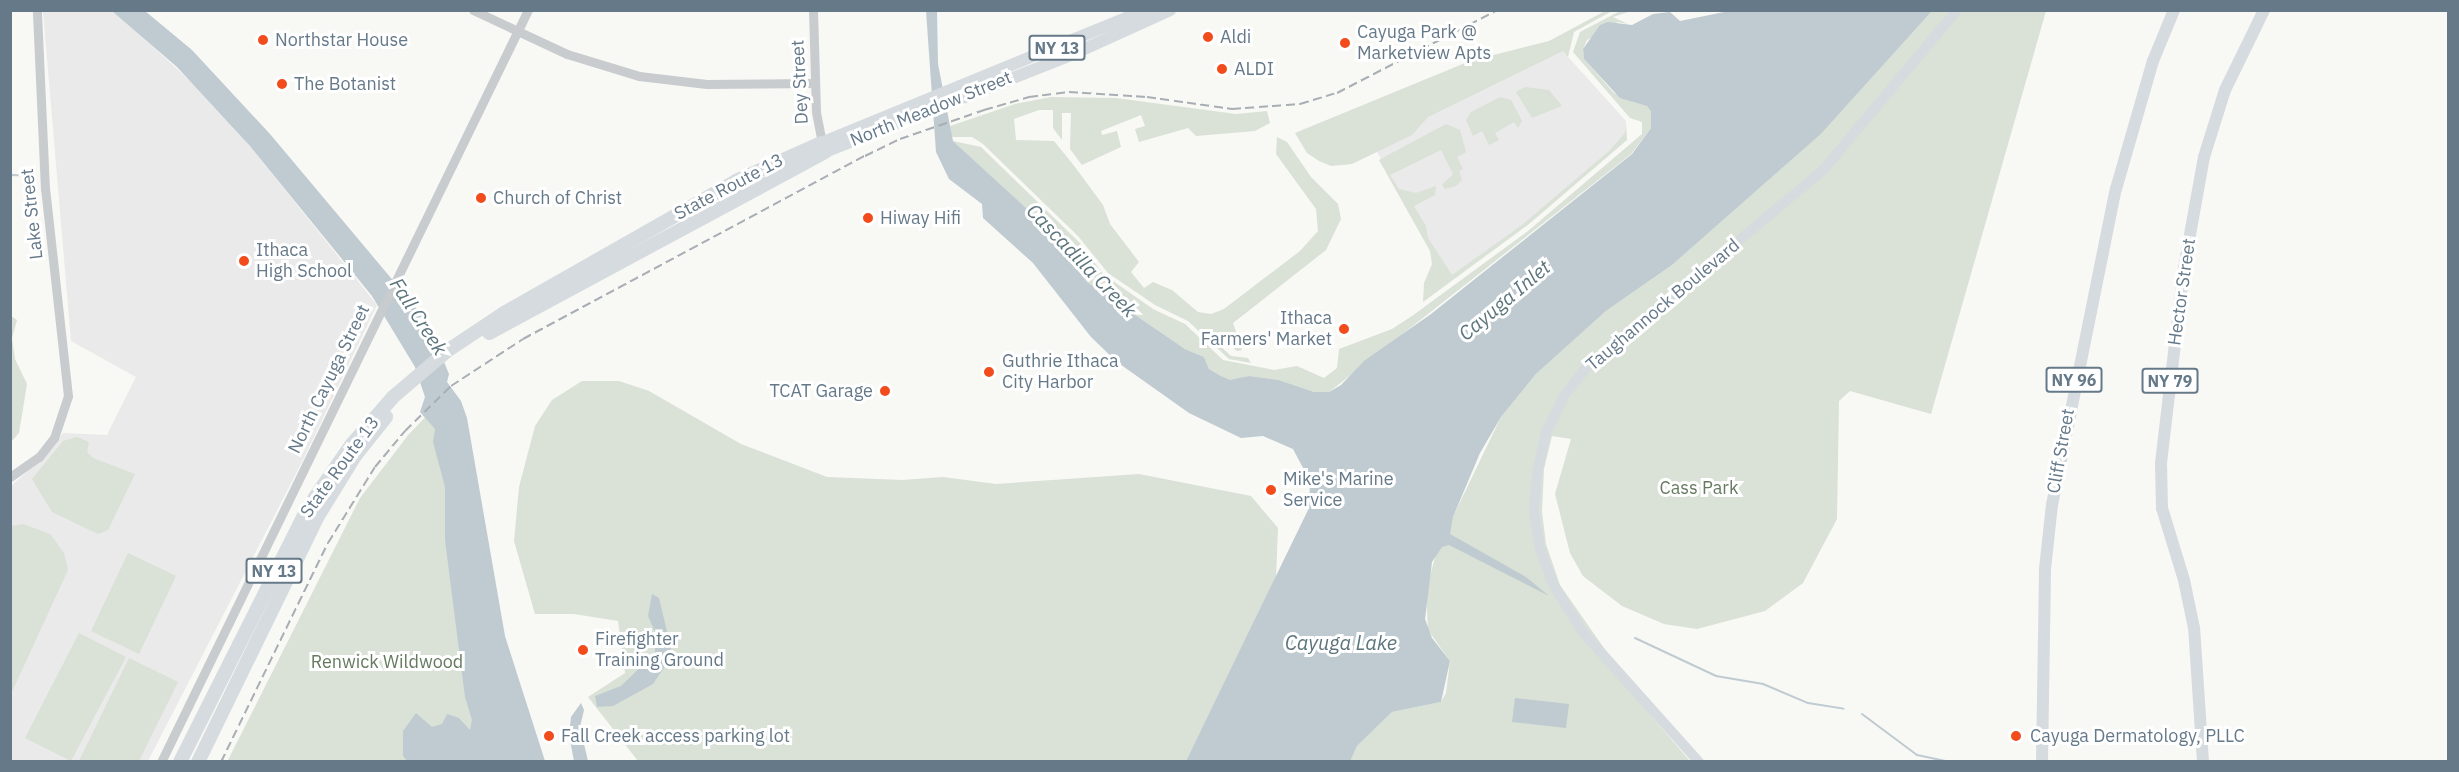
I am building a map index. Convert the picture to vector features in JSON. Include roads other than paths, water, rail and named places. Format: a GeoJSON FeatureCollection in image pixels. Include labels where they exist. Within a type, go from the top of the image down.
{"type":"FeatureCollection","features":[{"type":"Feature","properties":{"kind":"highway","name":"State Route 13"},"geometry":{"type":"LineString","coordinates":[[460,346],[675,231],[823,147]]}},
{"type":"Feature","properties":{"kind":"highway","name":"State Route 13"},"geometry":{"type":"LineString","coordinates":[[180,762],[309,506],[352,444],[396,400],[460,346],[736,181],[823,147]]}},
{"type":"Feature","properties":{"kind":"highway","name":"State Route 13"},"geometry":{"type":"LineString","coordinates":[[198,762],[318,516],[355,456],[396,400]]}},
{"type":"Feature","properties":{"kind":"main road","name":"North Meadow Street"},"geometry":{"type":"LineString","coordinates":[[969,88],[1145,10]]}},
{"type":"Feature","properties":{"kind":"main road","name":"North Meadow Street"},"geometry":{"type":"LineString","coordinates":[[823,147],[1170,10]]}},
{"type":"Feature","properties":{"kind":"main road","name":"Taughannock Boulevard"},"geometry":{"type":"LineString","coordinates":[[1699,762],[1582,631],[1553,584],[1540,549],[1534,510],[1537,473],[1546,433],[1564,396],[1584,370],[1824,169],[1957,10]]}},
{"type":"Feature","properties":{"kind":"main road","name":"Cliff Street"},"geometry":{"type":"LineString","coordinates":[[2042,762],[2045,569],[2052,505],[2115,189],[2153,61],[2174,10]]}},
{"type":"Feature","properties":{"kind":"main road","name":"Hector Street"},"geometry":{"type":"LineString","coordinates":[[2203,762],[2194,630],[2184,580],[2162,508],[2161,463],[2183,278],[2204,157],[2225,90],[2264,10]]}},
{"type":"Feature","properties":{"kind":"street","name":"Lake Street"},"geometry":{"type":"LineString","coordinates":[[10,477],[39,457],[54,438],[67,406],[68,377],[45,189],[37,10]]}},
{"type":"Feature","properties":{"kind":"street"},"geometry":{"type":"LineString","coordinates":[[473,10],[517,33],[567,54],[639,76],[708,84],[815,83]]}},
{"type":"Feature","properties":{"kind":"street","name":"North Cayuga Street"},"geometry":{"type":"LineString","coordinates":[[161,762],[528,10]]}},
{"type":"Feature","properties":{"kind":"street","name":"Dey Street"},"geometry":{"type":"LineString","coordinates":[[813,10],[815,83],[823,147]]}},
{"type":"Feature","properties":{"kind":"water","name":"Cayuga Lake"},"geometry":{"type":"Polygon","coordinates":[[[1734,10],[1932,11],[1821,134],[1672,265],[1606,311],[1536,374],[1501,417],[1480,453],[1453,517],[1450,534],[1526,577],[1549,596],[1449,545],[1442,547],[1432,562],[1425,619],[1432,638],[1450,661],[1441,702],[1392,712],[1357,746],[1350,762],[1186,761],[1309,508],[1310,481],[1293,449],[1263,436],[1241,438],[1189,413],[1117,362],[1091,337],[1033,263],[983,218],[982,204],[949,179],[936,152],[926,11],[937,11],[938,64],[953,141],[1037,218],[1087,282],[1185,349],[1204,357],[1209,369],[1221,376],[1230,380],[1249,376],[1279,380],[1314,392],[1329,392],[1341,385],[1364,361],[1431,314],[1632,154],[1651,128],[1651,112],[1647,106],[1620,98],[1584,59],[1583,49],[1600,25],[1608,22],[1632,25],[1653,14],[1670,12],[1680,21],[1734,10]]]}},
{"type":"Feature","properties":{"kind":"water","name":"Fall Creek"},"geometry":{"type":"Polygon","coordinates":[[[112,11],[145,11],[192,50],[270,134],[427,321],[449,374],[447,382],[461,401],[467,418],[505,636],[545,761],[408,762],[403,756],[403,731],[416,713],[432,727],[442,724],[447,714],[459,718],[470,730],[472,720],[465,697],[445,540],[445,487],[433,442],[435,429],[420,412],[425,397],[415,367],[372,296],[250,146],[177,67],[112,11]]]}},
{"type":"Feature","properties":{"kind":"water"},"geometry":{"type":"Polygon","coordinates":[[[652,594],[659,598],[671,648],[670,659],[653,684],[613,706],[597,707],[595,696],[621,686],[655,653],[655,632],[648,616],[652,594]]]}},
{"type":"Feature","properties":{"kind":"water"},"geometry":{"type":"Polygon","coordinates":[[[1515,698],[1569,704],[1566,728],[1512,722],[1515,698]]]}},
{"type":"Feature","properties":{"kind":"water"},"geometry":{"type":"Polygon","coordinates":[[[581,703],[584,710],[580,727],[588,761],[574,761],[569,735],[571,717],[581,703]]]}},
{"type":"Feature","properties":{"kind":"waterway"},"geometry":{"type":"LineString","coordinates":[[10,175],[35,176]]}},
{"type":"Feature","properties":{"kind":"waterway"},"geometry":{"type":"LineString","coordinates":[[1635,638],[1716,676],[1763,684],[1808,703],[1844,709]]}},
{"type":"Feature","properties":{"kind":"waterway"},"geometry":{"type":"LineString","coordinates":[[1862,714],[1917,755],[1951,762]]}},
{"type":"Feature","properties":{"kind":"railway"},"geometry":{"type":"LineString","coordinates":[[221,762],[328,543],[375,467],[405,431],[451,386],[523,339],[865,156],[900,139],[984,110],[1029,97],[1069,92],[1147,97],[1232,109],[1300,104],[1337,93],[1498,10]]}},
{"type":"Feature","properties":{"kind":"place","name":"Aldi"},"geometry":{"type":"Point","coordinates":[1208,37]}},
{"type":"Feature","properties":{"kind":"place","name":"Northstar House"},"geometry":{"type":"Point","coordinates":[263,40]}},
{"type":"Feature","properties":{"kind":"place","name":"Cayuga Park @ Marketview Apts"},"geometry":{"type":"Point","coordinates":[1345,43]}},
{"type":"Feature","properties":{"kind":"place","name":"ALDI"},"geometry":{"type":"Point","coordinates":[1222,69]}},
{"type":"Feature","properties":{"kind":"place","name":"The Botanist"},"geometry":{"type":"Point","coordinates":[282,84]}},
{"type":"Feature","properties":{"kind":"place","name":"Church of Christ"},"geometry":{"type":"Point","coordinates":[481,198]}},
{"type":"Feature","properties":{"kind":"place","name":"Hiway Hifi"},"geometry":{"type":"Point","coordinates":[868,218]}},
{"type":"Feature","properties":{"kind":"place","name":"Ithaca High School"},"geometry":{"type":"Point","coordinates":[244,261]}},
{"type":"Feature","properties":{"kind":"place","name":"Ithaca Farmers' Market"},"geometry":{"type":"Point","coordinates":[1344,329]}},
{"type":"Feature","properties":{"kind":"place","name":"Guthrie Ithaca City Harbor"},"geometry":{"type":"Point","coordinates":[989,372]}},
{"type":"Feature","properties":{"kind":"place","name":"TCAT Garage"},"geometry":{"type":"Point","coordinates":[885,391]}},
{"type":"Feature","properties":{"kind":"place","name":"Mike's Marine Service"},"geometry":{"type":"Point","coordinates":[1271,490]}},
{"type":"Feature","properties":{"kind":"place","name":"Firefighter Training Ground"},"geometry":{"type":"Point","coordinates":[583,650]}},
{"type":"Feature","properties":{"kind":"place","name":"Fall Creek access parking lot"},"geometry":{"type":"Point","coordinates":[549,736]}},
{"type":"Feature","properties":{"kind":"place","name":"Cayuga Dermatology, PLLC"},"geometry":{"type":"Point","coordinates":[2016,736]}},
{"type":"Feature","properties":{"kind":"water label","name":"Cascadilla Creek"},"geometry":{"type":"Point","coordinates":[1082,260]}},
{"type":"Feature","properties":{"kind":"water label","name":"Cayuga Inlet"},"geometry":{"type":"Point","coordinates":[1504,300]}},
{"type":"Feature","properties":{"kind":"park label","name":"Cass Park"},"geometry":{"type":"Point","coordinates":[1699,488]}},
{"type":"Feature","properties":{"kind":"park label","name":"Renwick Wildwood"},"geometry":{"type":"Point","coordinates":[387,662]}}]}
